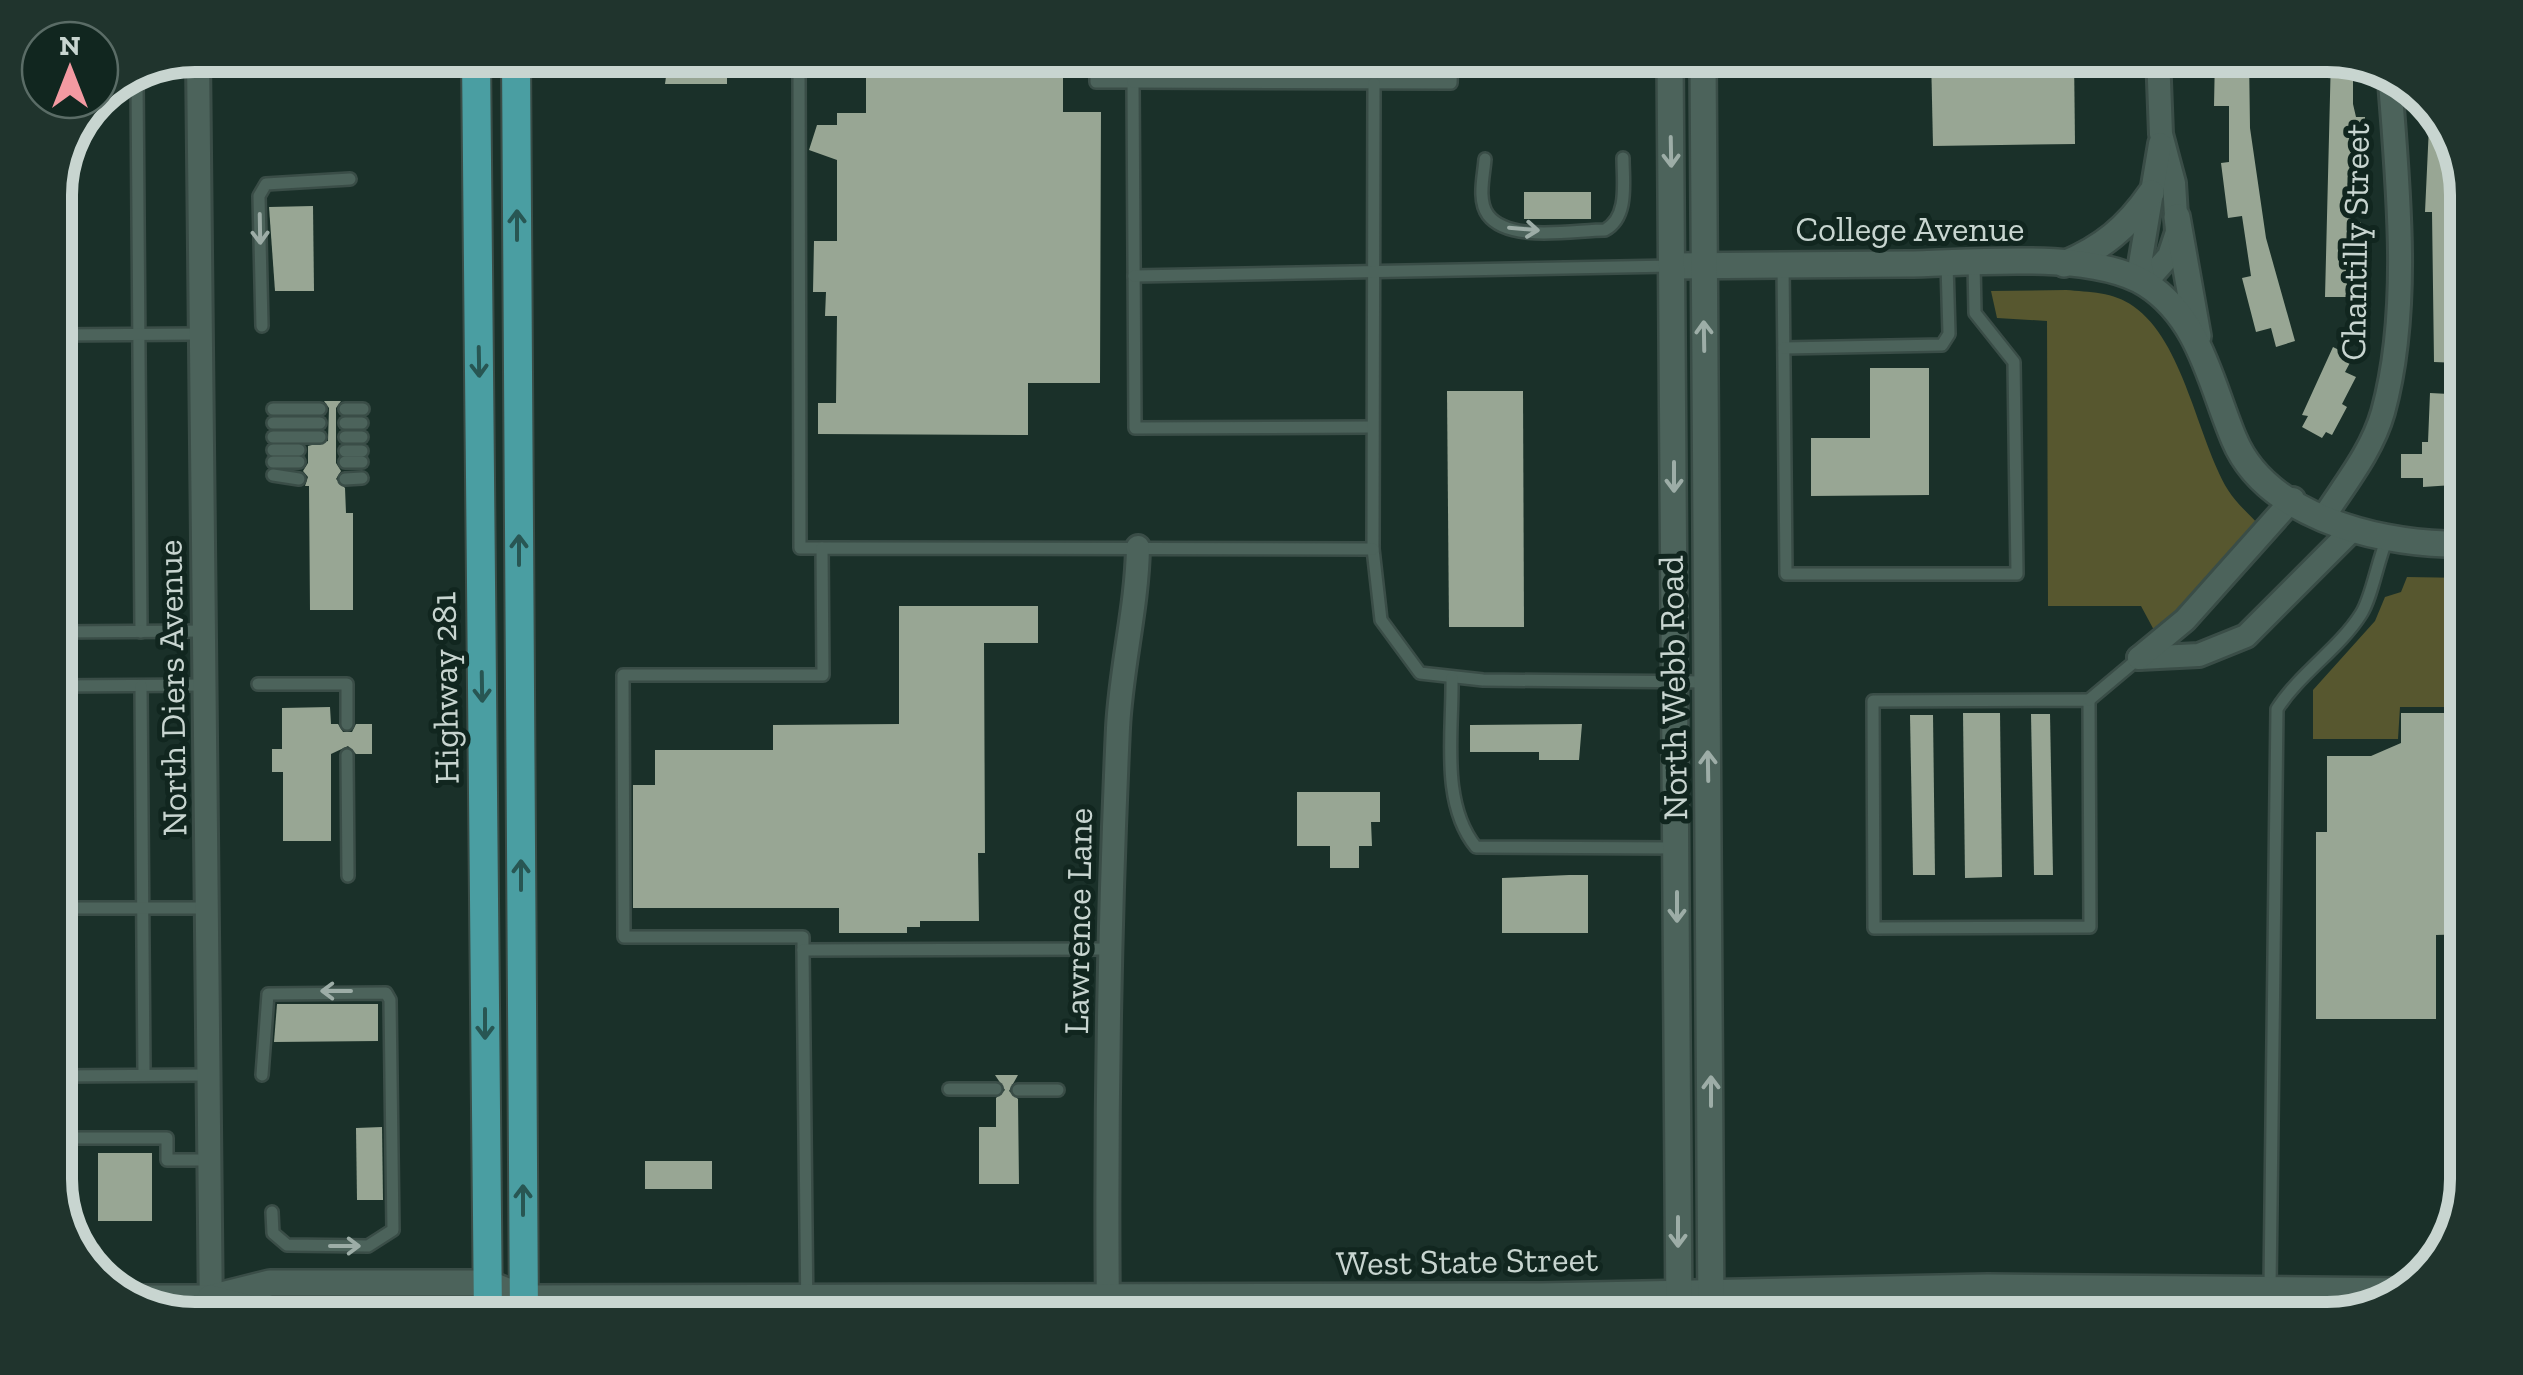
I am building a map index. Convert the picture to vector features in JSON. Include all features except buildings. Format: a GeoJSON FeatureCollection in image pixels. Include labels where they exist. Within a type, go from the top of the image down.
{"type":"FeatureCollection","features":[{"type":"Feature","properties":{"kind":"highway","name":"Highway 281"},"geometry":{"type":"LineString","coordinates":[[476,72],[488,1302]]}},
{"type":"Feature","properties":{"kind":"highway"},"geometry":{"type":"LineString","coordinates":[[516,72],[524,1302]]}},
{"type":"Feature","properties":{"kind":"street","name":"North Diers Avenue"},"geometry":{"type":"LineString","coordinates":[[198,72],[211,1302]]}},
{"type":"Feature","properties":{"kind":"street","name":"North Webb Road"},"geometry":{"type":"LineString","coordinates":[[1670,72],[1678,1302]]}},
{"type":"Feature","properties":{"kind":"street","name":"North Webb Road"},"geometry":{"type":"LineString","coordinates":[[1702,72],[1712,1302]]}},
{"type":"Feature","properties":{"kind":"street"},"geometry":{"type":"LineString","coordinates":[[2159,72],[2161,134],[2140,264],[2145,283],[2172,306],[2202,355]]}},
{"type":"Feature","properties":{"kind":"street","name":"Chantilly Street"},"geometry":{"type":"LineString","coordinates":[[2323,518],[2365,455],[2382,413],[2395,339],[2398,188],[2391,90]]}},
{"type":"Feature","properties":{"kind":"street"},"geometry":{"type":"LineString","coordinates":[[2161,134],[2174,183],[2202,355],[2234,442],[2256,478],[2323,518],[2352,530],[2388,539],[2450,543]]}},
{"type":"Feature","properties":{"kind":"street"},"geometry":{"type":"LineString","coordinates":[[2063,265],[2108,242],[2132,222],[2151,194]]}},
{"type":"Feature","properties":{"kind":"street"},"geometry":{"type":"LineString","coordinates":[[2145,283],[2169,256],[2177,217]]}},
{"type":"Feature","properties":{"kind":"street","name":"College Avenue"},"geometry":{"type":"LineString","coordinates":[[1672,266],[2063,265],[2108,270],[2145,283]]}},
{"type":"Feature","properties":{"kind":"street"},"geometry":{"type":"LineString","coordinates":[[2139,658],[2185,620],[2293,499]]}},
{"type":"Feature","properties":{"kind":"street"},"geometry":{"type":"LineString","coordinates":[[2139,658],[2198,655],[2246,636],[2352,530]]}},
{"type":"Feature","properties":{"kind":"street","name":"Lawrence Lane"},"geometry":{"type":"LineString","coordinates":[[1108,1302],[1112,948],[1121,671],[1138,548]]}},
{"type":"Feature","properties":{"kind":"street","name":"West State Street"},"geometry":{"type":"LineString","coordinates":[[224,1302],[256,1284],[488,1283],[514,1302]]}},
{"type":"Feature","properties":{"kind":"street","name":"West State Street"},"geometry":{"type":"LineString","coordinates":[[1586,1302],[1712,1293],[2380,1290]]}},
{"type":"Feature","properties":{"kind":"lane"},"geometry":{"type":"LineString","coordinates":[[799,72],[800,548],[1373,549]]}},
{"type":"Feature","properties":{"kind":"lane"},"geometry":{"type":"LineString","coordinates":[[1096,72],[1096,82],[1374,83],[1452,83],[1452,72]]}},
{"type":"Feature","properties":{"kind":"lane"},"geometry":{"type":"LineString","coordinates":[[1133,82],[1135,428],[1372,426]]}},
{"type":"Feature","properties":{"kind":"lane"},"geometry":{"type":"LineString","coordinates":[[1374,83],[1373,549],[1381,620],[1403,655],[1420,673],[1452,678],[1708,682]]}},
{"type":"Feature","properties":{"kind":"lane"},"geometry":{"type":"LineString","coordinates":[[137,88],[141,632]]}},
{"type":"Feature","properties":{"kind":"lane"},"geometry":{"type":"LineString","coordinates":[[1486,159],[1483,203],[1488,216],[1504,227],[1605,230],[1615,225],[1622,210],[1622,158]]}},
{"type":"Feature","properties":{"kind":"lane"},"geometry":{"type":"LineString","coordinates":[[262,326],[259,196],[266,184],[350,180]]}},
{"type":"Feature","properties":{"kind":"lane"},"geometry":{"type":"LineString","coordinates":[[1784,348],[1942,344],[1949,334],[1946,263]]}},
{"type":"Feature","properties":{"kind":"lane"},"geometry":{"type":"LineString","coordinates":[[1783,264],[1786,574],[2016,574],[2014,362],[1974,313],[1974,263]]}},
{"type":"Feature","properties":{"kind":"lane"},"geometry":{"type":"LineString","coordinates":[[1134,276],[1373,275],[1672,266]]}},
{"type":"Feature","properties":{"kind":"lane"},"geometry":{"type":"LineString","coordinates":[[73,334],[202,334]]}},
{"type":"Feature","properties":{"kind":"lane"},"geometry":{"type":"LineString","coordinates":[[273,409],[320,409]]}},
{"type":"Feature","properties":{"kind":"lane"},"geometry":{"type":"LineString","coordinates":[[344,409],[362,409]]}},
{"type":"Feature","properties":{"kind":"lane"},"geometry":{"type":"LineString","coordinates":[[273,450],[320,430]]}},
{"type":"Feature","properties":{"kind":"lane"},"geometry":{"type":"LineString","coordinates":[[362,443],[345,443],[362,443]]}},
{"type":"Feature","properties":{"kind":"lane"},"geometry":{"type":"LineString","coordinates":[[273,450],[298,456]]}},
{"type":"Feature","properties":{"kind":"lane"},"geometry":{"type":"LineString","coordinates":[[273,450],[298,479]]}},
{"type":"Feature","properties":{"kind":"lane"},"geometry":{"type":"LineString","coordinates":[[345,479],[362,478]]}},
{"type":"Feature","properties":{"kind":"lane"},"geometry":{"type":"LineString","coordinates":[[2270,1288],[2277,709],[2361,614],[2372,572],[2388,539]]}},
{"type":"Feature","properties":{"kind":"lane"},"geometry":{"type":"LineString","coordinates":[[807,1302],[803,936],[624,937],[623,675],[822,675],[822,548]]}},
{"type":"Feature","properties":{"kind":"lane"},"geometry":{"type":"LineString","coordinates":[[73,632],[206,632]]}},
{"type":"Feature","properties":{"kind":"lane"},"geometry":{"type":"LineString","coordinates":[[2089,700],[2090,927],[1874,928],[1873,702],[2089,700],[2139,658]]}},
{"type":"Feature","properties":{"kind":"lane"},"geometry":{"type":"LineString","coordinates":[[1452,678],[1454,796],[1464,833],[1476,847],[1676,848]]}},
{"type":"Feature","properties":{"kind":"lane"},"geometry":{"type":"LineString","coordinates":[[258,684],[346,684],[347,724]]}},
{"type":"Feature","properties":{"kind":"lane"},"geometry":{"type":"LineString","coordinates":[[73,686],[207,686]]}},
{"type":"Feature","properties":{"kind":"lane"},"geometry":{"type":"LineString","coordinates":[[141,686],[144,1075]]}},
{"type":"Feature","properties":{"kind":"lane"},"geometry":{"type":"LineString","coordinates":[[347,754],[348,876]]}},
{"type":"Feature","properties":{"kind":"lane"},"geometry":{"type":"LineString","coordinates":[[73,908],[209,908]]}},
{"type":"Feature","properties":{"kind":"lane"},"geometry":{"type":"LineString","coordinates":[[803,950],[1112,948]]}},
{"type":"Feature","properties":{"kind":"lane"},"geometry":{"type":"LineString","coordinates":[[262,1075],[268,994],[386,993],[390,1000],[393,1230],[368,1246],[287,1244],[273,1233],[272,1212]]}},
{"type":"Feature","properties":{"kind":"lane"},"geometry":{"type":"LineString","coordinates":[[73,1076],[210,1075]]}},
{"type":"Feature","properties":{"kind":"lane"},"geometry":{"type":"LineString","coordinates":[[949,1089],[996,1089]]}},
{"type":"Feature","properties":{"kind":"lane"},"geometry":{"type":"LineString","coordinates":[[1018,1090],[1058,1090]]}},
{"type":"Feature","properties":{"kind":"lane"},"geometry":{"type":"LineString","coordinates":[[73,1138],[167,1138],[167,1160],[210,1160]]}},
{"type":"Feature","properties":{"kind":"shaded area"},"geometry":{"type":"Polygon","coordinates":[[[2066,290],[2118,298],[2150,322],[2177,366],[2228,490],[2259,525],[2177,618],[2155,632],[2141,606],[2048,606],[2047,321],[1997,318],[1991,291],[2066,290]]]}},
{"type":"Feature","properties":{"kind":"shaded area"},"geometry":{"type":"Polygon","coordinates":[[[2407,577],[2450,578],[2450,707],[2400,707],[2398,739],[2313,739],[2313,690],[2375,621],[2385,597],[2401,592],[2407,577]]]}}]}
